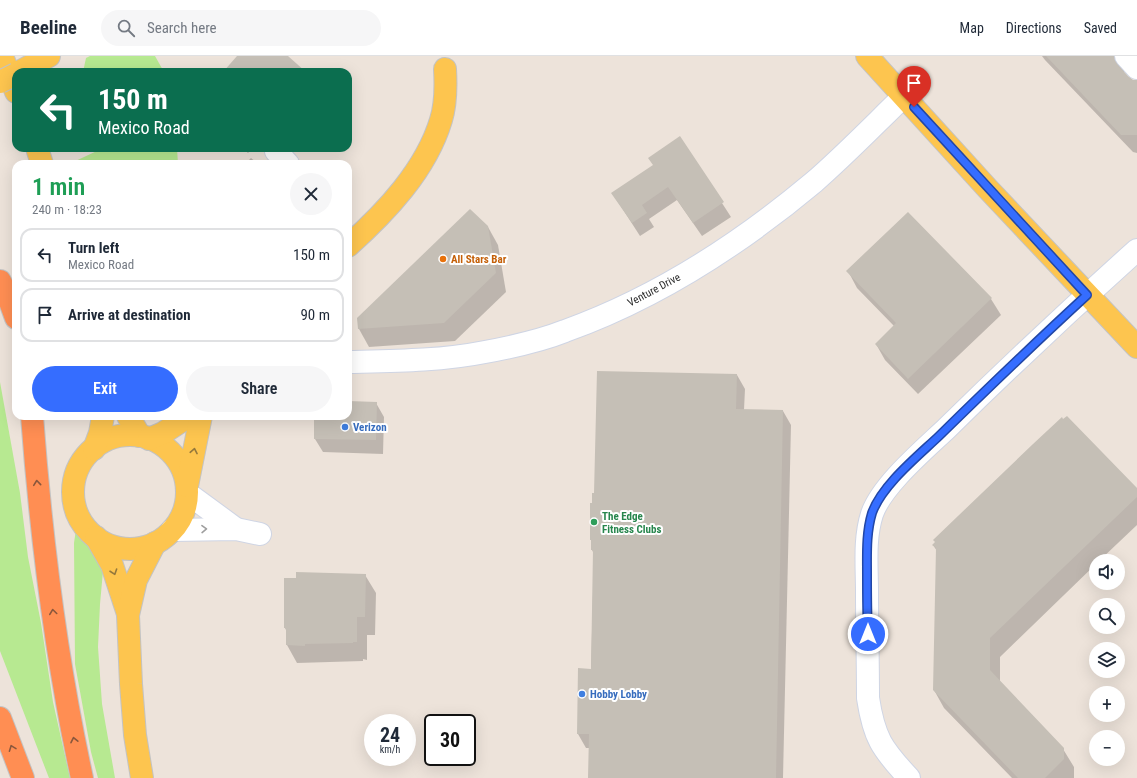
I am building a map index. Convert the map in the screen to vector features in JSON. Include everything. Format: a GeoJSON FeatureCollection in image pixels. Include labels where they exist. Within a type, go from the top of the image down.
{"type":"FeatureCollection","features":[{"type":"Feature","properties":{"kind":"highway"},"geometry":{"type":"LineString","coordinates":[[0,280],[12,305]]}},
{"type":"Feature","properties":{"kind":"highway"},"geometry":{"type":"LineString","coordinates":[[32,420],[38,484],[53,612],[70,724],[82,778]]}},
{"type":"Feature","properties":{"kind":"highway"},"geometry":{"type":"LineString","coordinates":[[0,718],[24,778]]}},
{"type":"Feature","properties":{"kind":"main road"},"geometry":{"type":"LineString","coordinates":[[2,56],[12,82]]}},
{"type":"Feature","properties":{"kind":"main road"},"geometry":{"type":"LineString","coordinates":[[867,56],[1087,295],[1137,347]]}},
{"type":"Feature","properties":{"kind":"main road"},"geometry":{"type":"LineString","coordinates":[[352,236],[393,200],[418,170],[432,145],[442,119],[446,94],[445,62]]}},
{"type":"Feature","properties":{"kind":"main road"},"geometry":{"type":"LineString","coordinates":[[0,82],[12,76]]}},
{"type":"Feature","properties":{"kind":"main road"},"geometry":{"type":"LineString","coordinates":[[94,448],[100,433],[102,420]]}},
{"type":"Feature","properties":{"kind":"main road"},"geometry":{"type":"LineString","coordinates":[[131,420],[144,437]]}},
{"type":"Feature","properties":{"kind":"main road"},"geometry":{"type":"LineString","coordinates":[[144,437],[164,433],[183,420]]}},
{"type":"Feature","properties":{"kind":"main road"},"geometry":{"type":"LineString","coordinates":[[142,778],[135,735],[130,684],[128,615],[136,580],[164,536],[178,522],[186,506],[187,490],[200,420]]}},
{"type":"Feature","properties":{"kind":"main road"},"geometry":{"type":"LineString","coordinates":[[164,536],[131,549],[112,546],[96,537],[82,524],[75,506],[73,487],[78,469],[88,453],[103,441],[121,435],[144,437],[157,442],[172,453],[182,469],[187,490]]}},
{"type":"Feature","properties":{"kind":"main road"},"geometry":{"type":"LineString","coordinates":[[96,537],[112,565],[128,615]]}},
{"type":"Feature","properties":{"kind":"street"},"geometry":{"type":"LineString","coordinates":[[1126,56],[1137,68]]}},
{"type":"Feature","properties":{"kind":"street","name":"Venture Drive"},"geometry":{"type":"LineString","coordinates":[[352,362],[424,360],[484,352],[544,338],[600,318],[659,289],[772,216],[820,177],[904,96]]}},
{"type":"Feature","properties":{"kind":"street"},"geometry":{"type":"LineString","coordinates":[[909,778],[883,748],[877,736],[871,717],[869,704],[867,555],[868,532],[872,513],[880,498],[891,483],[1026,351],[1137,250]]}},
{"type":"Feature","properties":{"kind":"street"},"geometry":{"type":"LineString","coordinates":[[187,490],[236,529]]}},
{"type":"Feature","properties":{"kind":"street"},"geometry":{"type":"LineString","coordinates":[[164,536],[236,529],[260,534]]}},
{"type":"Feature","properties":{"kind":"green space"},"geometry":{"type":"Polygon","coordinates":[[[90,56],[155,56],[162,68],[84,68],[86,58],[90,56]]]}},
{"type":"Feature","properties":{"kind":"green space"},"geometry":{"type":"Polygon","coordinates":[[[95,152],[177,152],[178,160],[78,160],[95,152]]]}},
{"type":"Feature","properties":{"kind":"green space"},"geometry":{"type":"Polygon","coordinates":[[[0,382],[20,493],[28,557],[41,623],[53,702],[70,778],[49,778],[0,651],[0,382]]]}},
{"type":"Feature","properties":{"kind":"green space"},"geometry":{"type":"Polygon","coordinates":[[[78,515],[96,546],[103,571],[98,647],[102,704],[115,778],[98,778],[91,752],[75,664],[74,543],[78,515]]]}},
{"type":"Feature","properties":{"kind":"building"},"geometry":{"type":"Polygon","coordinates":[[[237,56],[288,56],[302,68],[226,68],[237,56]]]}},
{"type":"Feature","properties":{"kind":"building"},"geometry":{"type":"Polygon","coordinates":[[[1046,56],[1114,56],[1117,64],[1128,76],[1133,80],[1137,80],[1137,135],[1121,135],[1046,56]]]}},
{"type":"Feature","properties":{"kind":"building"},"geometry":{"type":"Polygon","coordinates":[[[680,136],[724,202],[693,223],[668,187],[642,205],[647,213],[632,223],[611,193],[653,165],[648,158],[680,136]]]}},
{"type":"Feature","properties":{"kind":"building"},"geometry":{"type":"Polygon","coordinates":[[[470,209],[488,226],[496,273],[444,323],[358,329],[357,318],[470,209]]]}},
{"type":"Feature","properties":{"kind":"building"},"geometry":{"type":"Polygon","coordinates":[[[908,212],[992,298],[908,379],[875,344],[896,323],[846,271],[908,212]]]}},
{"type":"Feature","properties":{"kind":"building"},"geometry":{"type":"Polygon","coordinates":[[[597,371],[737,374],[736,409],[783,410],[776,778],[588,778],[589,734],[577,734],[578,668],[591,669],[593,550],[591,550],[590,540],[590,503],[592,503],[592,493],[594,493],[597,371]]]}},
{"type":"Feature","properties":{"kind":"building","name":"Verizon"},"geometry":{"type":"Polygon","coordinates":[[[352,401],[377,402],[376,440],[314,439],[314,420],[352,420],[352,401]]]}},
{"type":"Feature","properties":{"kind":"building"},"geometry":{"type":"Polygon","coordinates":[[[1067,416],[1137,488],[1137,497],[990,638],[990,670],[1064,748],[1064,759],[1045,778],[1018,778],[933,690],[936,548],[932,545],[935,542],[933,540],[1033,444],[1062,417],[1063,419],[1067,416]]]}},
{"type":"Feature","properties":{"kind":"building"},"geometry":{"type":"Polygon","coordinates":[[[296,572],[366,574],[365,617],[357,617],[357,642],[305,644],[305,646],[286,645],[286,628],[284,628],[284,578],[296,578],[296,572]]]}},
{"type":"Feature","properties":{"kind":"place","name":"All Stars Bar"},"geometry":{"type":"Point","coordinates":[443,259]}},
{"type":"Feature","properties":{"kind":"place","name":"Verizon"},"geometry":{"type":"Point","coordinates":[345,427]}},
{"type":"Feature","properties":{"kind":"place","name":"The Edge Fitness Clubs"},"geometry":{"type":"Point","coordinates":[594,522]}},
{"type":"Feature","properties":{"kind":"place","name":"Hobby Lobby"},"geometry":{"type":"Point","coordinates":[582,694]}},
{"type":"Feature","properties":{"kind":"route"},"geometry":{"type":"LineString","coordinates":[[868,634],[868,532],[872,513],[880,498],[891,483],[952,423],[1026,351],[1087,295],[914,107]]}}]}
